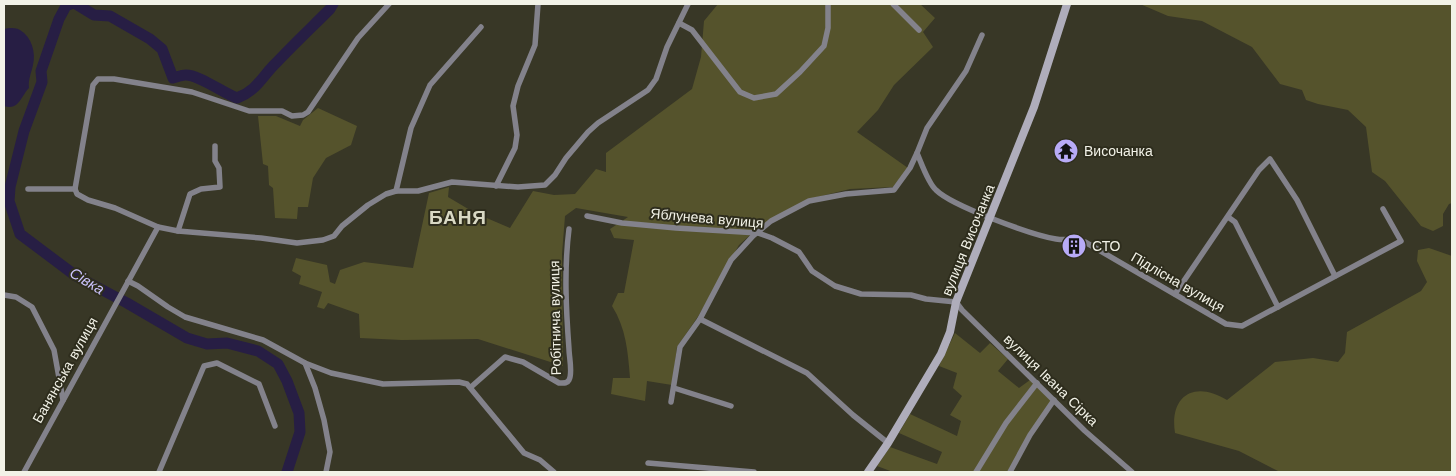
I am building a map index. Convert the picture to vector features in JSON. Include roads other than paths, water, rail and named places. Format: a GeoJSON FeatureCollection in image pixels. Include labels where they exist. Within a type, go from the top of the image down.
{"type":"FeatureCollection","features":[{"type":"Feature","properties":{"kind":"street"},"geometry":{"type":"LineString","coordinates":[[390,4],[358,38],[308,112],[302,116],[292,116],[282,111],[249,111],[192,92],[98,79],[93,86],[75,189],[77,194],[158,227],[178,231],[297,243],[323,240],[334,236],[342,226],[368,205],[386,194],[396,191],[418,191],[452,182],[518,187],[545,185],[588,132],[598,123],[648,90],[656,80],[667,47],[688,4]]}},
{"type":"Feature","properties":{"kind":"street"},"geometry":{"type":"LineString","coordinates":[[496,186],[515,148],[517,135],[513,106],[518,86],[536,45],[538,4]]}},
{"type":"Feature","properties":{"kind":"street"},"geometry":{"type":"LineString","coordinates":[[679,24],[692,30],[740,92],[754,98],[776,94],[824,46],[828,28],[828,4]]}},
{"type":"Feature","properties":{"kind":"street"},"geometry":{"type":"LineString","coordinates":[[893,4],[919,30]]}},
{"type":"Feature","properties":{"kind":"street","name":"вулиця Височанка"},"geometry":{"type":"LineString","coordinates":[[868,472],[888,443],[941,354],[950,332],[956,302],[1034,107],[1066,4]]}},
{"type":"Feature","properties":{"kind":"street"},"geometry":{"type":"LineString","coordinates":[[396,191],[411,128],[430,85],[481,27]]}},
{"type":"Feature","properties":{"kind":"street"},"geometry":{"type":"LineString","coordinates":[[671,402],[680,347],[700,319],[731,260],[771,220],[809,201],[846,194],[894,190],[910,168],[927,128],[966,71],[982,35]]}},
{"type":"Feature","properties":{"kind":"street"},"geometry":{"type":"LineString","coordinates":[[178,231],[190,194],[201,189],[220,187],[219,168],[215,161],[214,146]]}},
{"type":"Feature","properties":{"kind":"street","name":"Підлісна вулиця"},"geometry":{"type":"LineString","coordinates":[[917,153],[935,190],[950,200],[991,218],[1055,239],[1076,238],[1086,242],[1226,324],[1233,326],[1242,326],[1401,241],[1383,209]]}},
{"type":"Feature","properties":{"kind":"street"},"geometry":{"type":"LineString","coordinates":[[1175,294],[1259,170],[1270,159],[1297,200],[1335,276]]}},
{"type":"Feature","properties":{"kind":"street"},"geometry":{"type":"LineString","coordinates":[[28,189],[75,189]]}},
{"type":"Feature","properties":{"kind":"street","name":"Яблунева вулиця"},"geometry":{"type":"LineString","coordinates":[[587,216],[622,223],[758,233],[799,252],[812,271],[835,286],[860,294],[911,295],[926,299],[956,302]]}},
{"type":"Feature","properties":{"kind":"street"},"geometry":{"type":"LineString","coordinates":[[1228,217],[1235,222],[1278,307]]}},
{"type":"Feature","properties":{"kind":"street","name":"Банянська вулиця"},"geometry":{"type":"LineString","coordinates":[[24,472],[158,227]]}},
{"type":"Feature","properties":{"kind":"street","name":"Робітнича вулиця"},"geometry":{"type":"LineString","coordinates":[[471,387],[505,357],[523,362],[559,383],[564,384],[568,382],[570,378],[570,363],[567,323],[566,250],[569,229]]}},
{"type":"Feature","properties":{"kind":"street"},"geometry":{"type":"LineString","coordinates":[[128,281],[185,317],[262,340],[305,363],[331,372],[383,384],[459,382],[467,384],[524,453],[540,460],[554,472]]}},
{"type":"Feature","properties":{"kind":"street"},"geometry":{"type":"LineString","coordinates":[[4,295],[16,297],[32,307],[54,350],[63,400]]}},
{"type":"Feature","properties":{"kind":"street","name":"вулиця Івана Сірка"},"geometry":{"type":"LineString","coordinates":[[956,302],[1085,431],[1132,472]]}},
{"type":"Feature","properties":{"kind":"street"},"geometry":{"type":"LineString","coordinates":[[700,319],[807,373],[853,415],[888,443]]}},
{"type":"Feature","properties":{"kind":"street"},"geometry":{"type":"LineString","coordinates":[[159,472],[204,366],[217,363],[259,384],[275,426]]}},
{"type":"Feature","properties":{"kind":"street"},"geometry":{"type":"LineString","coordinates":[[305,363],[315,388],[324,420],[330,452],[326,472]]}},
{"type":"Feature","properties":{"kind":"street"},"geometry":{"type":"LineString","coordinates":[[976,472],[1006,423],[1037,383]]}},
{"type":"Feature","properties":{"kind":"street"},"geometry":{"type":"LineString","coordinates":[[674,388],[731,406]]}},
{"type":"Feature","properties":{"kind":"street"},"geometry":{"type":"LineString","coordinates":[[1010,472],[1030,435],[1054,400]]}},
{"type":"Feature","properties":{"kind":"street"},"geometry":{"type":"LineString","coordinates":[[648,463],[754,472]]}},
{"type":"Feature","properties":{"kind":"waterway","name":"Сівка"},"geometry":{"type":"LineString","coordinates":[[71,4],[66,6],[59,19],[41,71],[42,82],[24,131],[10,187],[9,201],[20,234],[76,276],[187,338],[207,344],[227,343],[258,351],[278,364],[287,381],[299,413],[300,432],[287,472]]}},
{"type":"Feature","properties":{"kind":"waterway","name":"Сівка"},"geometry":{"type":"LineString","coordinates":[[76,4],[94,15],[110,16],[150,39],[162,49],[173,78],[184,75],[197,77],[237,98],[255,87],[333,4]]}},
{"type":"Feature","properties":{"kind":"place","name":"Височанка"},"geometry":{"type":"Point","coordinates":[1066,151]}},
{"type":"Feature","properties":{"kind":"place","name":"СТО"},"geometry":{"type":"Point","coordinates":[1074,246]}},
{"type":"Feature","properties":{"kind":"district","name":"БАНЯ"},"geometry":{"type":"Point","coordinates":[458,217]}}]}
